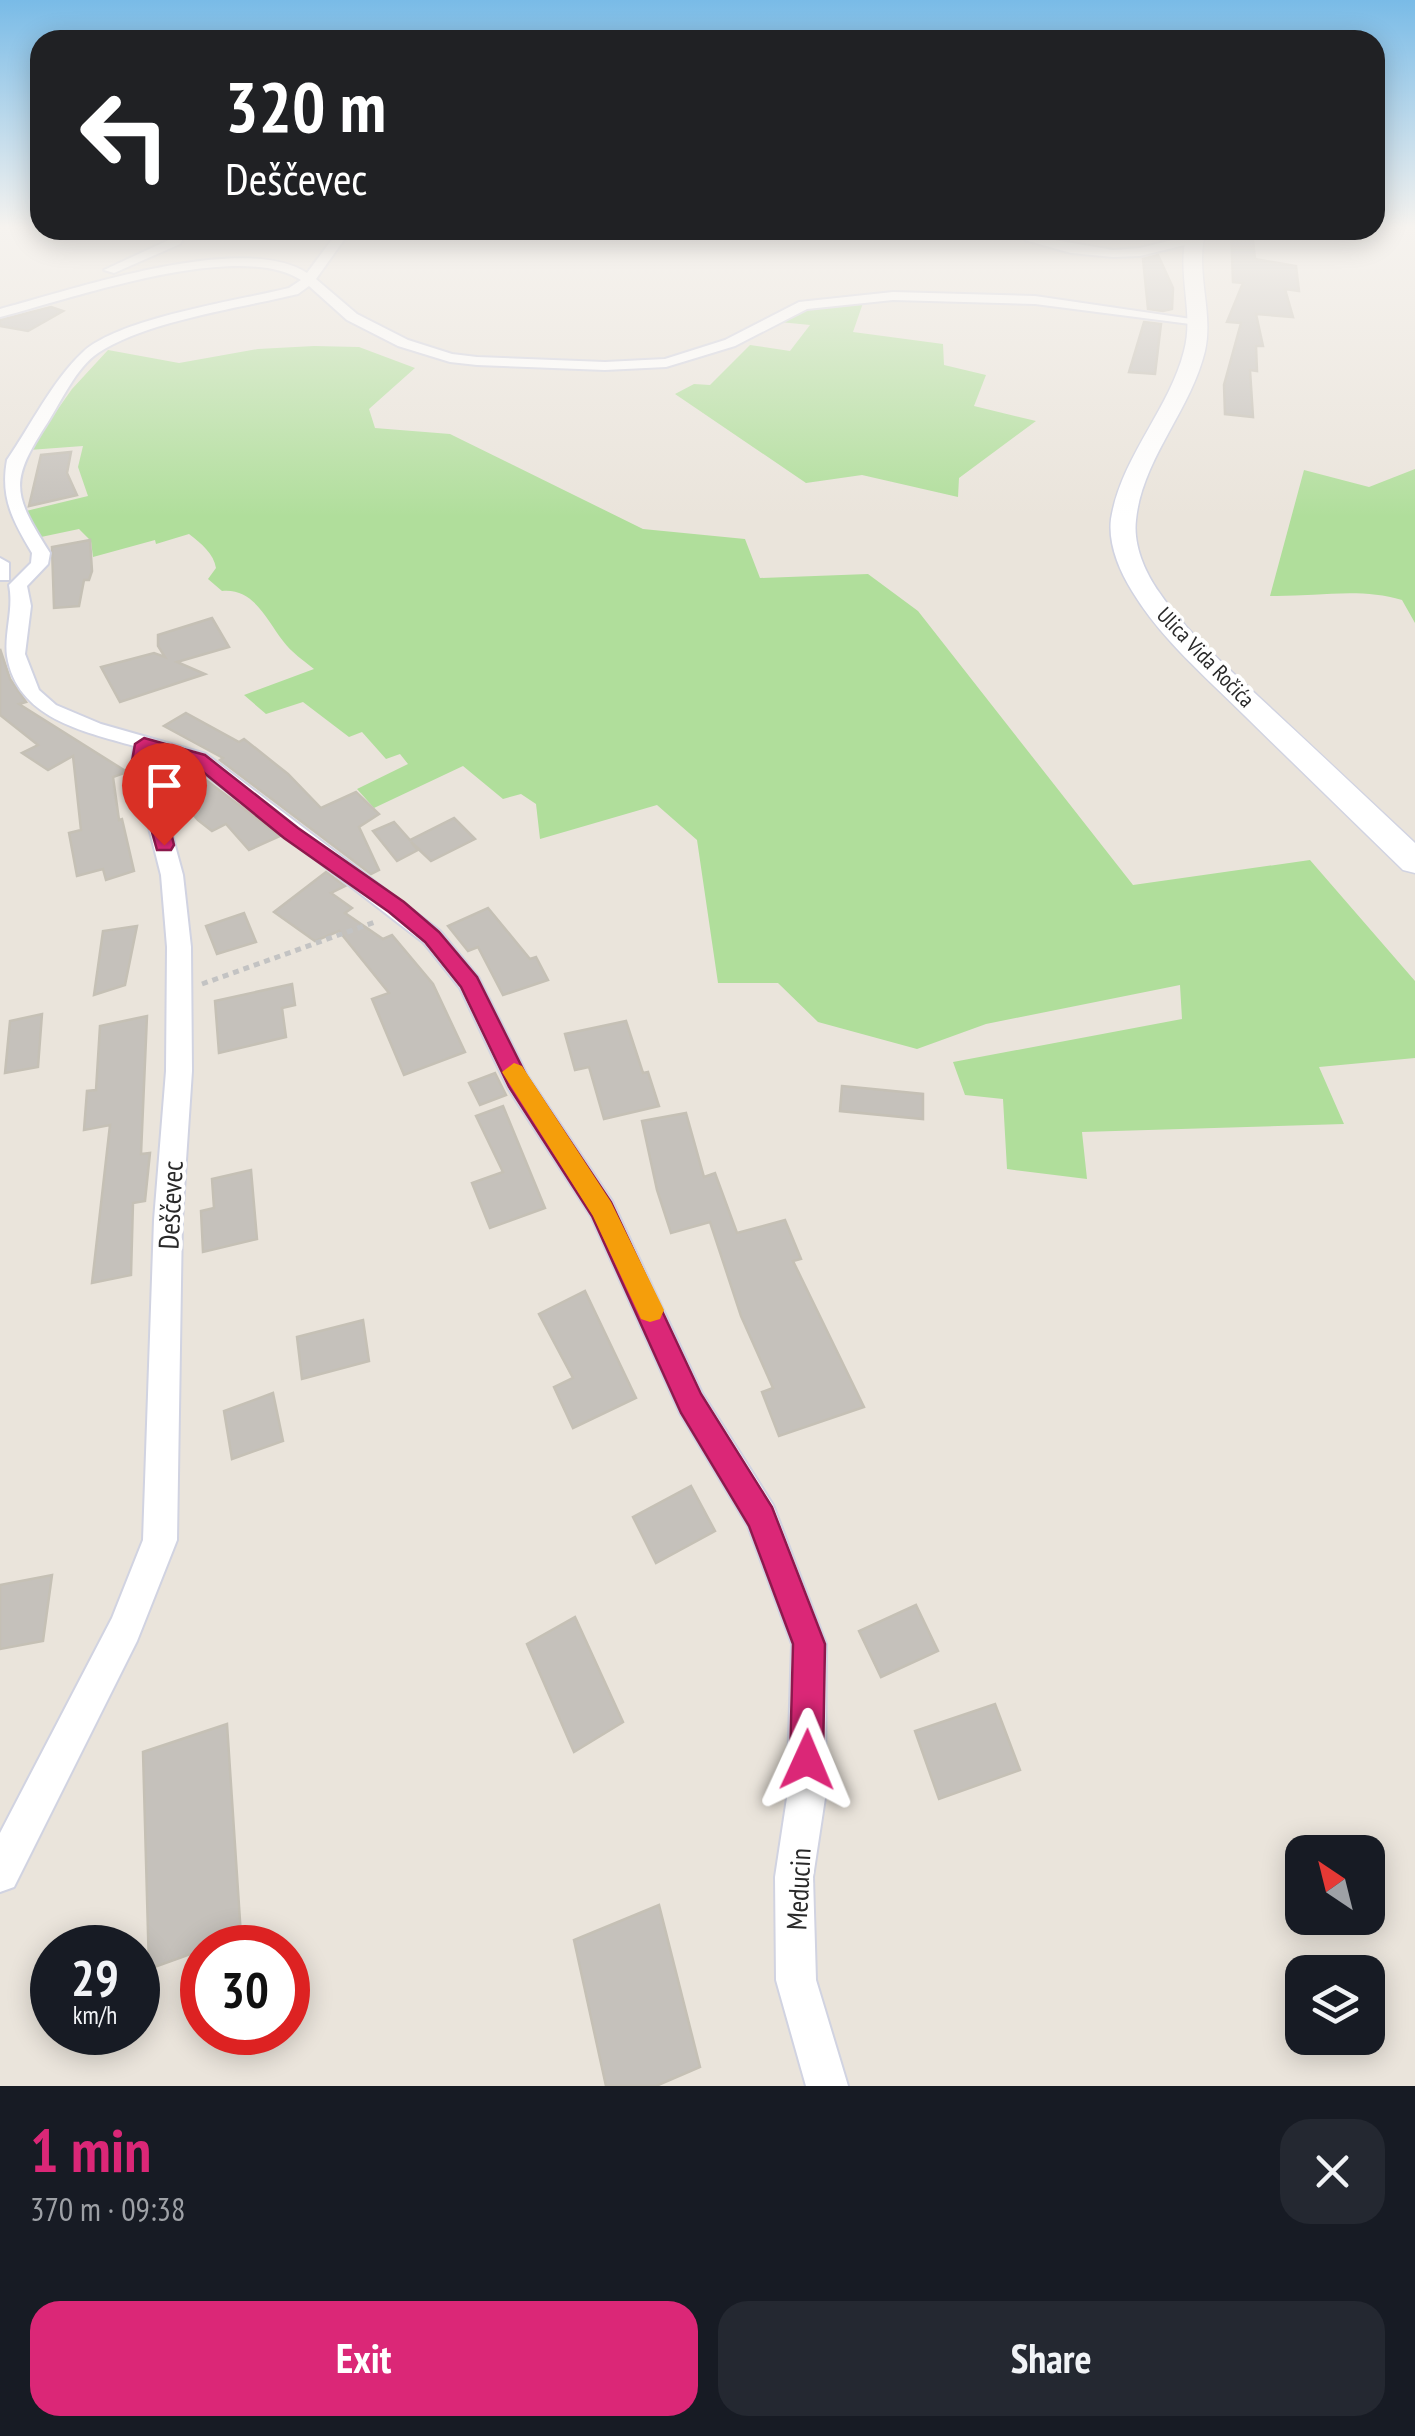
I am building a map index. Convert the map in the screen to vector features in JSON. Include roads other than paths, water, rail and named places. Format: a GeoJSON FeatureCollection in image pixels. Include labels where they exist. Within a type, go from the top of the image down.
{"type":"FeatureCollection","features":[{"type":"Feature","properties":{"kind":"main road","name":"Ulica Vida Ročića"},"geometry":{"type":"LineString","coordinates":[[1198,322],[1195,349],[1176,400],[1132,488],[1122,519],[1127,552],[1147,594],[1205,661],[1415,862]]}},
{"type":"Feature","properties":{"kind":"street"},"geometry":{"type":"LineString","coordinates":[[144,744],[49,710],[30,693],[16,654],[22,606],[5,575],[38,564],[40,552],[15,511],[10,495],[15,460],[78,365],[92,351],[134,330],[165,322]]}},
{"type":"Feature","properties":{"kind":"street"},"geometry":{"type":"LineString","coordinates":[[361,322],[404,344],[450,358],[604,366],[666,363],[714,350],[771,322]]}},
{"type":"Feature","properties":{"kind":"street","name":"Meducin"},"geometry":{"type":"LineString","coordinates":[[144,744],[198,759],[291,833],[402,912],[432,937],[470,983],[517,1081],[602,1209],[691,1404],[761,1517],[809,1644],[806,1798],[794,1878],[796,1980],[827,2086]]}},
{"type":"Feature","properties":{"kind":"street","name":"Deščevec"},"geometry":{"type":"LineString","coordinates":[[0,1873],[125,1629],[160,1540],[168,1220],[179,1071],[179,992],[172,875],[142,761],[144,744]]}}]}
